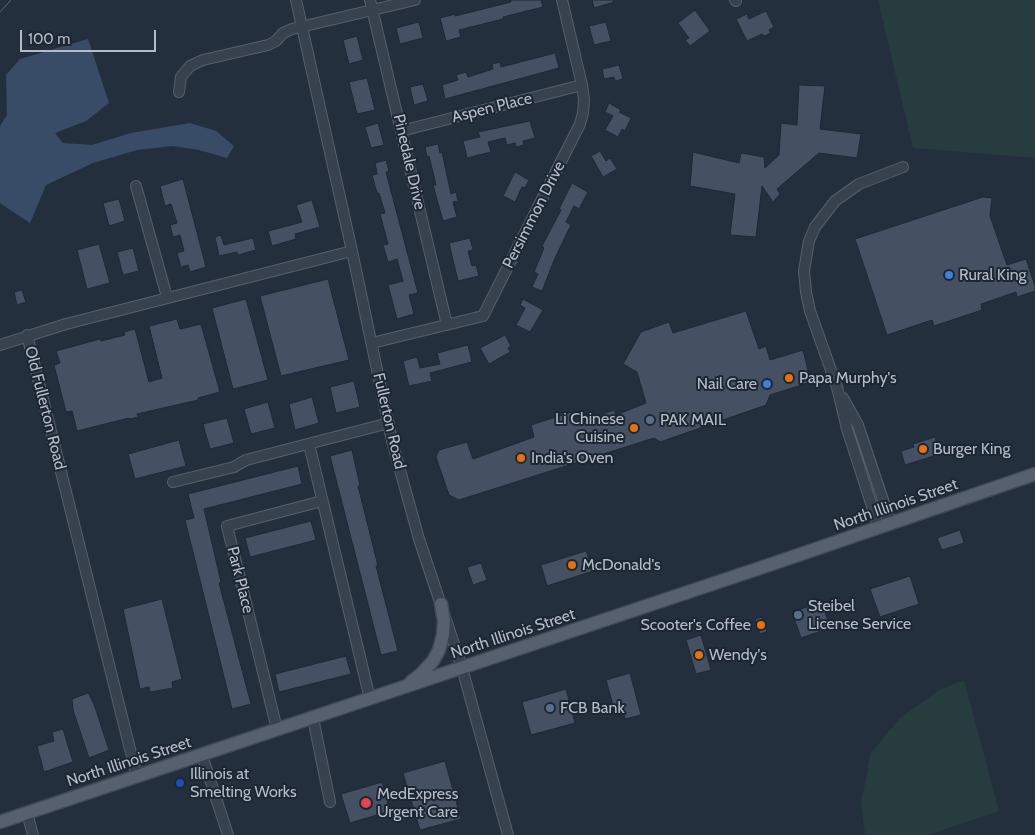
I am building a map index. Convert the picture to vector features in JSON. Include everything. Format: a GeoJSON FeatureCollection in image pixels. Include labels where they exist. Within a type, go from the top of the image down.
{"type":"FeatureCollection","features":[{"type":"Feature","properties":{"kind":"main road","name":"North Illinois Street"},"geometry":{"type":"LineString","coordinates":[[0,822],[1035,474]]}},
{"type":"Feature","properties":{"kind":"main road"},"geometry":{"type":"LineString","coordinates":[[403,688],[421,674],[433,661],[439,650],[444,621],[441,604]]}},
{"type":"Feature","properties":{"kind":"street","name":"Fullerton Road"},"geometry":{"type":"LineString","coordinates":[[296,0],[388,423],[419,539],[462,668],[508,835]]}},
{"type":"Feature","properties":{"kind":"street"},"geometry":{"type":"LineString","coordinates":[[179,92],[181,77],[190,66],[203,60],[268,45],[276,41],[283,33],[292,29],[371,5],[415,0]]}},
{"type":"Feature","properties":{"kind":"street","name":"Persimmon Drive"},"geometry":{"type":"LineString","coordinates":[[372,343],[483,316],[580,124],[584,100],[582,85],[562,0]]}},
{"type":"Feature","properties":{"kind":"street","name":"Pinedale Drive"},"geometry":{"type":"LineString","coordinates":[[371,5],[447,325]]}},
{"type":"Feature","properties":{"kind":"street","name":"Aspen Place"},"geometry":{"type":"LineString","coordinates":[[401,131],[582,85]]}},
{"type":"Feature","properties":{"kind":"street"},"geometry":{"type":"LineString","coordinates":[[885,526],[847,429],[837,387],[810,311],[804,272],[809,241],[815,227],[835,201],[845,193],[874,177],[904,167]]}},
{"type":"Feature","properties":{"kind":"street"},"geometry":{"type":"LineString","coordinates":[[136,186],[168,297]]}},
{"type":"Feature","properties":{"kind":"street","name":"Old Fullerton Road"},"geometry":{"type":"LineString","coordinates":[[137,777],[27,335],[168,297],[352,251]]}},
{"type":"Feature","properties":{"kind":"street"},"geometry":{"type":"LineString","coordinates":[[0,345],[27,335]]}},
{"type":"Feature","properties":{"kind":"street"},"geometry":{"type":"LineString","coordinates":[[173,482],[234,467],[246,460],[388,423]]}},
{"type":"Feature","properties":{"kind":"street"},"geometry":{"type":"LineString","coordinates":[[309,444],[370,699]]}},
{"type":"Feature","properties":{"kind":"street","name":"Park Place"},"geometry":{"type":"LineString","coordinates":[[277,729],[227,526],[322,501]]}},
{"type":"Feature","properties":{"kind":"street"},"geometry":{"type":"LineString","coordinates":[[313,718],[330,802]]}},
{"type":"Feature","properties":{"kind":"street"},"geometry":{"type":"LineString","coordinates":[[202,755],[228,835]]}},
{"type":"Feature","properties":{"kind":"street"},"geometry":{"type":"LineString","coordinates":[[27,813],[34,835]]}},
{"type":"Feature","properties":{"kind":"green space"},"geometry":{"type":"Polygon","coordinates":[[[878,0],[1035,0],[1035,158],[913,148],[878,0]]]}},
{"type":"Feature","properties":{"kind":"green space"},"geometry":{"type":"Polygon","coordinates":[[[964,680],[999,811],[928,835],[865,835],[861,803],[871,753],[900,718],[939,690],[964,680]]]}},
{"type":"Feature","properties":{"kind":"water"},"geometry":{"type":"Polygon","coordinates":[[[88,39],[109,103],[86,121],[55,133],[63,143],[92,145],[131,133],[190,123],[216,131],[234,146],[227,158],[199,150],[173,146],[137,150],[93,163],[46,185],[30,223],[0,203],[0,126],[7,115],[6,75],[20,59],[88,39]]]}},
{"type":"Feature","properties":{"kind":"building"},"geometry":{"type":"Polygon","coordinates":[[[511,0],[541,0],[543,7],[459,30],[461,37],[446,41],[440,18],[511,2],[511,0]]]}},
{"type":"Feature","properties":{"kind":"building"},"geometry":{"type":"Polygon","coordinates":[[[592,0],[613,0],[614,2],[594,8],[592,0]]]}},
{"type":"Feature","properties":{"kind":"building"},"geometry":{"type":"Polygon","coordinates":[[[695,10],[710,31],[690,46],[685,40],[689,38],[678,23],[695,10]]]}},
{"type":"Feature","properties":{"kind":"building"},"geometry":{"type":"Polygon","coordinates":[[[766,11],[774,27],[769,30],[771,33],[764,36],[762,34],[747,41],[736,19],[747,14],[749,19],[766,11]]]}},
{"type":"Feature","properties":{"kind":"building"},"geometry":{"type":"Polygon","coordinates":[[[419,22],[423,38],[400,44],[396,28],[419,22]]]}},
{"type":"Feature","properties":{"kind":"building"},"geometry":{"type":"Polygon","coordinates":[[[606,22],[611,41],[594,45],[589,26],[606,22]]]}},
{"type":"Feature","properties":{"kind":"building"},"geometry":{"type":"Polygon","coordinates":[[[357,36],[363,60],[349,64],[343,40],[357,36]]]}},
{"type":"Feature","properties":{"kind":"building"},"geometry":{"type":"Polygon","coordinates":[[[555,53],[559,68],[445,99],[442,85],[458,80],[456,75],[466,72],[468,77],[493,69],[492,64],[500,62],[501,67],[555,53]]]}},
{"type":"Feature","properties":{"kind":"building"},"geometry":{"type":"Polygon","coordinates":[[[619,65],[623,79],[615,81],[614,77],[604,79],[602,69],[619,65]]]}},
{"type":"Feature","properties":{"kind":"building"},"geometry":{"type":"Polygon","coordinates":[[[367,78],[375,110],[357,114],[349,82],[367,78]]]}},
{"type":"Feature","properties":{"kind":"building"},"geometry":{"type":"Polygon","coordinates":[[[423,84],[428,101],[414,105],[410,87],[423,84]]]}},
{"type":"Feature","properties":{"kind":"building"},"geometry":{"type":"Polygon","coordinates":[[[799,85],[825,86],[820,129],[861,134],[857,158],[819,153],[777,189],[780,194],[773,202],[762,186],[756,237],[730,235],[735,194],[690,186],[693,152],[739,163],[741,153],[764,157],[765,168],[779,155],[781,123],[797,125],[799,85]]]}},
{"type":"Feature","properties":{"kind":"building"},"geometry":{"type":"Polygon","coordinates":[[[609,103],[621,110],[619,112],[631,118],[625,131],[622,129],[618,137],[605,130],[613,116],[605,112],[609,103]]]}},
{"type":"Feature","properties":{"kind":"building"},"geometry":{"type":"Polygon","coordinates":[[[530,121],[535,138],[523,141],[524,145],[516,147],[515,143],[507,145],[505,138],[488,142],[491,152],[467,158],[463,141],[480,137],[478,132],[530,121]]]}},
{"type":"Feature","properties":{"kind":"building"},"geometry":{"type":"Polygon","coordinates":[[[378,123],[384,145],[371,148],[365,127],[378,123]]]}},
{"type":"Feature","properties":{"kind":"building"},"geometry":{"type":"Polygon","coordinates":[[[438,144],[440,153],[442,152],[451,194],[456,192],[458,201],[453,202],[457,217],[443,221],[433,185],[436,185],[429,156],[427,157],[425,147],[438,144]]]}},
{"type":"Feature","properties":{"kind":"building"},"geometry":{"type":"Polygon","coordinates":[[[600,151],[606,161],[610,158],[617,169],[603,177],[591,156],[600,151]]]}},
{"type":"Feature","properties":{"kind":"building"},"geometry":{"type":"Polygon","coordinates":[[[386,160],[389,171],[386,172],[418,293],[409,295],[414,314],[397,319],[388,285],[403,281],[397,259],[388,262],[383,245],[388,244],[380,214],[385,213],[372,175],[377,174],[375,163],[386,160]]]}},
{"type":"Feature","properties":{"kind":"building"},"geometry":{"type":"Polygon","coordinates":[[[515,172],[529,180],[525,188],[522,187],[515,202],[503,196],[515,172]]]}},
{"type":"Feature","properties":{"kind":"building"},"geometry":{"type":"Polygon","coordinates":[[[183,179],[206,267],[190,272],[188,265],[181,267],[177,253],[184,251],[180,235],[173,237],[170,225],[177,223],[171,204],[165,206],[160,186],[183,179]]]}},
{"type":"Feature","properties":{"kind":"building"},"geometry":{"type":"Polygon","coordinates":[[[572,183],[588,192],[579,209],[574,206],[566,222],[571,225],[542,291],[532,287],[538,274],[534,272],[544,248],[542,246],[561,210],[559,209],[572,183]]]}},
{"type":"Feature","properties":{"kind":"building","name":"Rural King"},"geometry":{"type":"Polygon","coordinates":[[[983,197],[992,198],[990,216],[1007,265],[1026,259],[1035,291],[1017,297],[1016,292],[981,304],[982,310],[934,326],[932,320],[887,335],[855,239],[983,197]]]}},
{"type":"Feature","properties":{"kind":"building"},"geometry":{"type":"Polygon","coordinates":[[[119,199],[125,221],[109,226],[103,203],[119,199]]]}},
{"type":"Feature","properties":{"kind":"building"},"geometry":{"type":"Polygon","coordinates":[[[312,200],[320,227],[295,234],[296,239],[272,246],[268,231],[302,222],[296,205],[312,200]]]}},
{"type":"Feature","properties":{"kind":"building"},"geometry":{"type":"Polygon","coordinates":[[[221,235],[224,245],[253,238],[256,250],[238,255],[237,252],[219,256],[215,237],[221,235]]]}},
{"type":"Feature","properties":{"kind":"building"},"geometry":{"type":"Polygon","coordinates":[[[470,238],[473,250],[468,251],[472,266],[476,265],[479,276],[458,281],[449,243],[470,238]]]}},
{"type":"Feature","properties":{"kind":"building"},"geometry":{"type":"Polygon","coordinates":[[[99,244],[110,283],[87,289],[77,250],[99,244]]]}},
{"type":"Feature","properties":{"kind":"building"},"geometry":{"type":"Polygon","coordinates":[[[133,248],[139,271],[123,275],[117,252],[133,248]]]}},
{"type":"Feature","properties":{"kind":"building"},"geometry":{"type":"Polygon","coordinates":[[[328,279],[349,360],[281,376],[260,296],[328,279]]]}},
{"type":"Feature","properties":{"kind":"building"},"geometry":{"type":"Polygon","coordinates":[[[22,290],[26,302],[17,305],[14,292],[22,290]]]}},
{"type":"Feature","properties":{"kind":"building"},"geometry":{"type":"Polygon","coordinates":[[[246,299],[268,380],[233,389],[212,308],[246,299]]]}},
{"type":"Feature","properties":{"kind":"building"},"geometry":{"type":"Polygon","coordinates":[[[523,299],[543,310],[530,332],[516,325],[525,308],[520,305],[523,299]]]}},
{"type":"Feature","properties":{"kind":"building"},"geometry":{"type":"Polygon","coordinates":[[[746,311],[759,349],[766,346],[770,360],[803,350],[811,382],[770,395],[766,405],[660,442],[654,438],[459,500],[449,495],[436,457],[439,450],[467,442],[473,459],[534,437],[531,425],[571,412],[575,423],[614,410],[616,415],[646,403],[637,372],[623,364],[641,332],[669,322],[673,333],[746,311]]]}},
{"type":"Feature","properties":{"kind":"building"},"geometry":{"type":"Polygon","coordinates":[[[177,319],[180,329],[201,324],[220,392],[198,398],[198,400],[137,414],[138,417],[77,431],[72,411],[66,412],[54,365],[60,363],[56,351],[100,339],[101,341],[125,335],[124,332],[135,329],[149,382],[162,378],[149,326],[177,319]]]}},
{"type":"Feature","properties":{"kind":"building"},"geometry":{"type":"Polygon","coordinates":[[[505,335],[511,346],[508,348],[510,352],[489,364],[480,348],[505,335]]]}},
{"type":"Feature","properties":{"kind":"building"},"geometry":{"type":"Polygon","coordinates":[[[468,345],[472,362],[430,373],[432,381],[409,386],[403,361],[417,357],[420,368],[440,364],[437,353],[468,345]]]}},
{"type":"Feature","properties":{"kind":"building"},"geometry":{"type":"Polygon","coordinates":[[[354,381],[360,407],[336,413],[330,387],[354,381]]]}},
{"type":"Feature","properties":{"kind":"building"},"geometry":{"type":"Polygon","coordinates":[[[312,397],[319,423],[295,430],[289,404],[312,397]]]}},
{"type":"Feature","properties":{"kind":"building"},"geometry":{"type":"Polygon","coordinates":[[[268,402],[275,428],[251,434],[244,409],[268,402]]]}},
{"type":"Feature","properties":{"kind":"building"},"geometry":{"type":"Polygon","coordinates":[[[227,418],[234,443],[210,449],[203,424],[227,418]]]}},
{"type":"Feature","properties":{"kind":"building","name":"Burger King"},"geometry":{"type":"Polygon","coordinates":[[[935,437],[940,454],[905,465],[901,451],[914,447],[913,444],[935,437]]]}},
{"type":"Feature","properties":{"kind":"building"},"geometry":{"type":"Polygon","coordinates":[[[179,440],[186,466],[135,479],[128,454],[179,440]]]}},
{"type":"Feature","properties":{"kind":"building"},"geometry":{"type":"Polygon","coordinates":[[[352,450],[360,486],[358,486],[378,566],[376,566],[398,651],[381,655],[330,456],[352,450]]]}},
{"type":"Feature","properties":{"kind":"building"},"geometry":{"type":"Polygon","coordinates":[[[298,466],[302,484],[204,509],[221,582],[219,583],[251,704],[232,709],[185,520],[194,518],[188,494],[298,466]]]}},
{"type":"Feature","properties":{"kind":"building"},"geometry":{"type":"Polygon","coordinates":[[[311,521],[316,540],[250,557],[245,538],[311,521]]]}},
{"type":"Feature","properties":{"kind":"building"},"geometry":{"type":"Polygon","coordinates":[[[960,530],[964,543],[942,550],[937,538],[960,530]]]}},
{"type":"Feature","properties":{"kind":"building"},"geometry":{"type":"Polygon","coordinates":[[[586,551],[593,571],[547,586],[541,565],[586,551]]]}},
{"type":"Feature","properties":{"kind":"building"},"geometry":{"type":"Polygon","coordinates":[[[481,563],[487,580],[473,585],[467,567],[481,563]]]}},
{"type":"Feature","properties":{"kind":"building"},"geometry":{"type":"Polygon","coordinates":[[[910,576],[919,604],[880,617],[870,589],[910,576]]]}},
{"type":"Feature","properties":{"kind":"building"},"geometry":{"type":"Polygon","coordinates":[[[162,599],[182,679],[172,682],[173,688],[150,692],[149,687],[140,689],[123,609],[162,599]]]}},
{"type":"Feature","properties":{"kind":"building"},"geometry":{"type":"Polygon","coordinates":[[[822,602],[830,628],[801,638],[792,612],[822,602]]]}},
{"type":"Feature","properties":{"kind":"building","name":"Scooter's Coffee"},"geometry":{"type":"Polygon","coordinates":[[[762,617],[767,632],[760,634],[755,619],[762,617]]]}},
{"type":"Feature","properties":{"kind":"building"},"geometry":{"type":"Polygon","coordinates":[[[701,635],[711,670],[696,674],[686,640],[701,635]]]}},
{"type":"Feature","properties":{"kind":"building"},"geometry":{"type":"Polygon","coordinates":[[[346,656],[351,674],[279,692],[275,674],[346,656]]]}},
{"type":"Feature","properties":{"kind":"building"},"geometry":{"type":"Polygon","coordinates":[[[630,673],[641,715],[625,719],[624,714],[616,716],[606,680],[630,673]]]}},
{"type":"Feature","properties":{"kind":"building"},"geometry":{"type":"Polygon","coordinates":[[[566,689],[575,723],[531,735],[522,702],[566,689]]]}},
{"type":"Feature","properties":{"kind":"building"},"geometry":{"type":"Polygon","coordinates":[[[88,693],[94,704],[109,750],[89,758],[73,710],[72,699],[88,693]]]}},
{"type":"Feature","properties":{"kind":"building"},"geometry":{"type":"Polygon","coordinates":[[[63,729],[73,762],[44,772],[37,746],[54,741],[52,732],[63,729]]]}},
{"type":"Feature","properties":{"kind":"building"},"geometry":{"type":"Polygon","coordinates":[[[445,761],[461,819],[420,830],[403,773],[445,761]]]}},
{"type":"Feature","properties":{"kind":"building","name":"MedExpress Urgent Care"},"geometry":{"type":"Polygon","coordinates":[[[382,782],[390,811],[350,823],[341,794],[382,782]]]}},
{"type":"Feature","properties":{"kind":"tram line"},"geometry":{"type":"LineString","coordinates":[[0,12],[11,0]]}},
{"type":"Feature","properties":{"kind":"place","name":"Rural King"},"geometry":{"type":"Point","coordinates":[949,275]}},
{"type":"Feature","properties":{"kind":"place","name":"Papa Murphy's"},"geometry":{"type":"Point","coordinates":[789,378]}},
{"type":"Feature","properties":{"kind":"place","name":"Nail Care"},"geometry":{"type":"Point","coordinates":[767,384]}},
{"type":"Feature","properties":{"kind":"place","name":"PAK MAIL"},"geometry":{"type":"Point","coordinates":[650,420]}},
{"type":"Feature","properties":{"kind":"place","name":"Li Chinese Cuisine"},"geometry":{"type":"Point","coordinates":[634,428]}},
{"type":"Feature","properties":{"kind":"place","name":"Burger King"},"geometry":{"type":"Point","coordinates":[923,449]}},
{"type":"Feature","properties":{"kind":"place","name":"India's Oven"},"geometry":{"type":"Point","coordinates":[521,458]}},
{"type":"Feature","properties":{"kind":"place","name":"McDonald's"},"geometry":{"type":"Point","coordinates":[572,565]}},
{"type":"Feature","properties":{"kind":"place","name":"Steibel License Service"},"geometry":{"type":"Point","coordinates":[798,615]}},
{"type":"Feature","properties":{"kind":"place","name":"Scooter's Coffee"},"geometry":{"type":"Point","coordinates":[761,625]}},
{"type":"Feature","properties":{"kind":"place","name":"Wendy's"},"geometry":{"type":"Point","coordinates":[699,655]}},
{"type":"Feature","properties":{"kind":"place","name":"FCB Bank"},"geometry":{"type":"Point","coordinates":[550,708]}},
{"type":"Feature","properties":{"kind":"place","name":"Illinois at Smelting Works"},"geometry":{"type":"Point","coordinates":[180,783]}},
{"type":"Feature","properties":{"kind":"place","name":"MedExpress Urgent Care"},"geometry":{"type":"Point","coordinates":[366,803]}}]}
